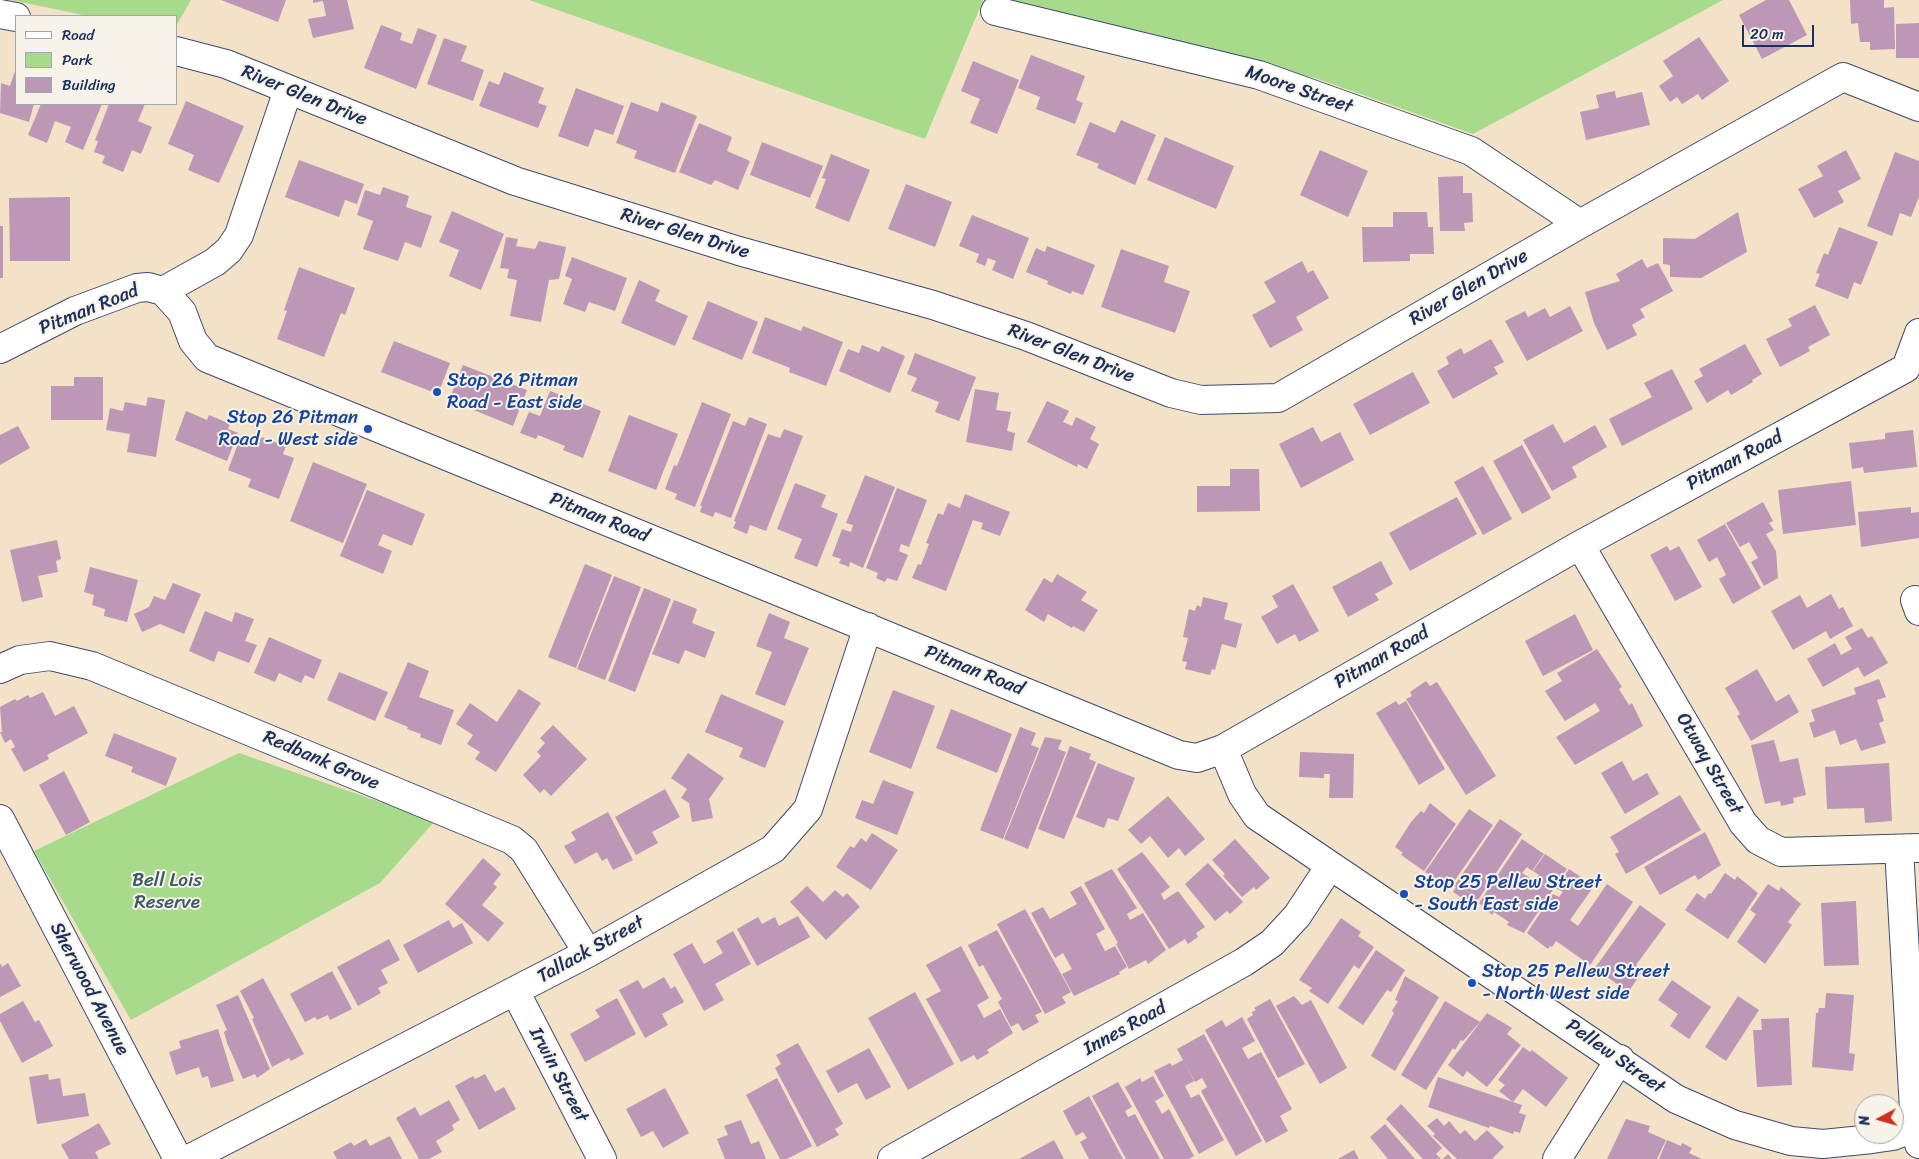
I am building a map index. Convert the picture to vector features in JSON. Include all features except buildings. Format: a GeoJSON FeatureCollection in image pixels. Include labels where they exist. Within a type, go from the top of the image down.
{"type":"FeatureCollection","features":[{"type":"Feature","properties":{"kind":"street","name":"Moore Street"},"geometry":{"type":"LineString","coordinates":[[995,11],[1259,75],[1471,151],[1580,224]]}},
{"type":"Feature","properties":{"kind":"street"},"geometry":{"type":"LineString","coordinates":[[0,14],[15,17]]}},
{"type":"Feature","properties":{"kind":"street","name":"River Glen Drive"},"geometry":{"type":"LineString","coordinates":[[178,51],[226,64],[515,182],[739,251],[933,305],[1026,336],[1171,392],[1201,400],[1278,398],[1580,224],[1843,77],[1919,107]]}},
{"type":"Feature","properties":{"kind":"street"},"geometry":{"type":"LineString","coordinates":[[163,291],[215,262],[229,250],[239,234],[288,90]]}},
{"type":"Feature","properties":{"kind":"street","name":"Pitman Road"},"geometry":{"type":"LineString","coordinates":[[0,349],[75,311],[137,288],[148,287],[163,291],[182,312],[193,341],[207,358],[1179,755],[1197,758],[1223,749],[1580,545],[1906,368],[1919,333]]}},
{"type":"Feature","properties":{"kind":"street","name":"Otway Street"},"geometry":{"type":"LineString","coordinates":[[1580,545],[1743,823],[1758,840],[1781,852],[1909,848]]}},
{"type":"Feature","properties":{"kind":"street","name":"Tallack Street"},"geometry":{"type":"LineString","coordinates":[[190,1159],[588,953],[773,849],[808,809],[868,627]]}},
{"type":"Feature","properties":{"kind":"street","name":"Redbank Grove"},"geometry":{"type":"LineString","coordinates":[[0,669],[20,660],[50,656],[92,666],[512,840],[524,850],[588,953]]}},
{"type":"Feature","properties":{"kind":"street","name":"Pellew Street"},"geometry":{"type":"LineString","coordinates":[[1223,749],[1242,794],[1257,816],[1620,1059],[1676,1099],[1735,1126],[1791,1141],[1823,1144],[1872,1140],[1918,1132]]}},
{"type":"Feature","properties":{"kind":"street","name":"Sherwood Avenue"},"geometry":{"type":"LineString","coordinates":[[0,819],[178,1159]]}},
{"type":"Feature","properties":{"kind":"street"},"geometry":{"type":"LineString","coordinates":[[1909,848],[1918,1132]]}},
{"type":"Feature","properties":{"kind":"street","name":"Innes Road"},"geometry":{"type":"LineString","coordinates":[[892,1159],[1244,962],[1272,943],[1297,916],[1330,866]]}},
{"type":"Feature","properties":{"kind":"street","name":"Irwin Street"},"geometry":{"type":"LineString","coordinates":[[514,992],[602,1159]]}},
{"type":"Feature","properties":{"kind":"street"},"geometry":{"type":"LineString","coordinates":[[1557,1159],[1620,1059]]}},
{"type":"Feature","properties":{"kind":"green space"},"geometry":{"type":"Polygon","coordinates":[[[11,0],[191,0],[178,23],[178,15],[83,15],[11,0]]]}},
{"type":"Feature","properties":{"kind":"green space"},"geometry":{"type":"Polygon","coordinates":[[[529,0],[983,0],[925,139],[529,0]]]}},
{"type":"Feature","properties":{"kind":"green space"},"geometry":{"type":"Polygon","coordinates":[[[1011,0],[1723,0],[1473,134],[1318,79],[1011,0]]]}},
{"type":"Feature","properties":{"kind":"green space","name":"Bell Lois Reserve"},"geometry":{"type":"Polygon","coordinates":[[[239,753],[435,821],[380,883],[131,1020],[34,851],[239,753]]]}},
{"type":"Feature","properties":{"kind":"place","name":"Stop 26 Pitman Road - East side"},"geometry":{"type":"Point","coordinates":[437,392]}},
{"type":"Feature","properties":{"kind":"place","name":"Stop 26 Pitman Road - West side"},"geometry":{"type":"Point","coordinates":[368,429]}},
{"type":"Feature","properties":{"kind":"place","name":"Stop 25 Pellew Street - South East side"},"geometry":{"type":"Point","coordinates":[1404,894]}},
{"type":"Feature","properties":{"kind":"place","name":"Stop 25 Pellew Street - North West side"},"geometry":{"type":"Point","coordinates":[1472,983]}}]}
